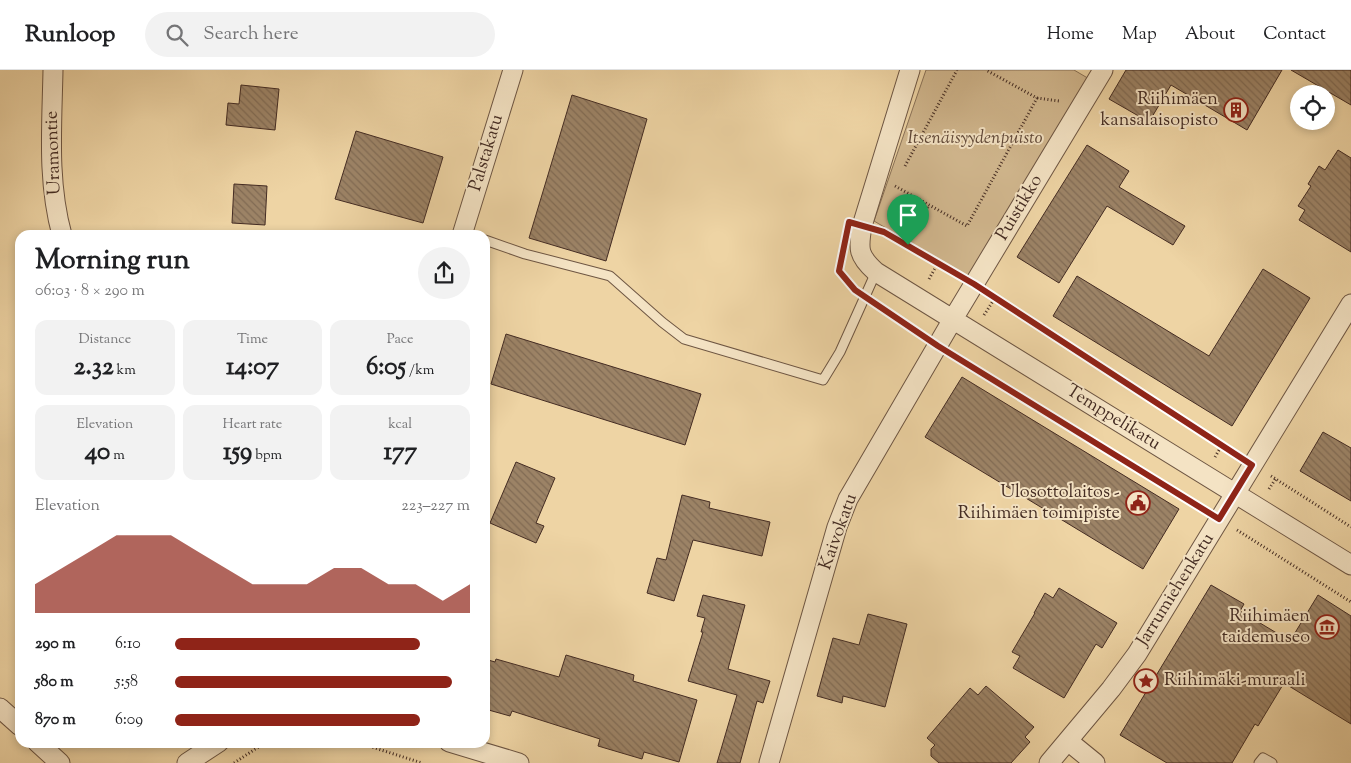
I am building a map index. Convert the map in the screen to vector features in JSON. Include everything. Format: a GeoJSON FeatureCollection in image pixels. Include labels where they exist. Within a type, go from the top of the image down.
{"type":"FeatureCollection","features":[{"type":"Feature","properties":{"kind":"street","name":"Uramontie"},"geometry":{"type":"LineString","coordinates":[[53,70],[51,156],[61,230]]}},
{"type":"Feature","properties":{"kind":"street","name":"Palstakatu"},"geometry":{"type":"LineString","coordinates":[[466,230],[513,70]]}},
{"type":"Feature","properties":{"kind":"street"},"geometry":{"type":"LineString","coordinates":[[876,272],[866,263],[860,251],[862,226],[910,70]]}},
{"type":"Feature","properties":{"kind":"street","name":"Puistikko"},"geometry":{"type":"LineString","coordinates":[[953,319],[1103,70]]}},
{"type":"Feature","properties":{"kind":"street","name":"Temppelikatu"},"geometry":{"type":"LineString","coordinates":[[876,272],[1351,565]]}},
{"type":"Feature","properties":{"kind":"street","name":"Jarrumiehenkatu"},"geometry":{"type":"LineString","coordinates":[[1049,763],[1110,690],[1136,654],[1351,304]]}},
{"type":"Feature","properties":{"kind":"street","name":"Kaivokatu"},"geometry":{"type":"LineString","coordinates":[[769,763],[837,527],[848,498],[953,319]]}},
{"type":"Feature","properties":{"kind":"street"},"geometry":{"type":"LineString","coordinates":[[0,708],[15,722]]}},
{"type":"Feature","properties":{"kind":"street"},"geometry":{"type":"LineString","coordinates":[[1068,741],[1095,763]]}},
{"type":"Feature","properties":{"kind":"street"},"geometry":{"type":"LineString","coordinates":[[44,748],[60,763]]}},
{"type":"Feature","properties":{"kind":"street"},"geometry":{"type":"LineString","coordinates":[[186,763],[210,748]]}},
{"type":"Feature","properties":{"kind":"street"},"geometry":{"type":"LineString","coordinates":[[468,748],[512,762]]}},
{"type":"Feature","properties":{"kind":"lane"},"geometry":{"type":"LineString","coordinates":[[490,242],[525,254],[610,276],[684,339],[823,380],[840,352],[876,272]]}},
{"type":"Feature","properties":{"kind":"lane"},"geometry":{"type":"LineString","coordinates":[[1259,763],[1263,758],[1272,763]]}},
{"type":"Feature","properties":{"kind":"path"},"geometry":{"type":"LineString","coordinates":[[903,169],[957,70]]}},
{"type":"Feature","properties":{"kind":"path"},"geometry":{"type":"LineString","coordinates":[[894,186],[967,226],[1037,98],[986,70]]}},
{"type":"Feature","properties":{"kind":"path"},"geometry":{"type":"LineString","coordinates":[[908,245],[930,205]]}},
{"type":"Feature","properties":{"kind":"path"},"geometry":{"type":"LineString","coordinates":[[862,226],[884,232],[974,284],[1252,465],[1276,478],[1351,527]]}},
{"type":"Feature","properties":{"kind":"path"},"geometry":{"type":"LineString","coordinates":[[842,255],[839,271],[855,290],[864,297],[938,346],[1351,602]]}},
{"type":"Feature","properties":{"kind":"path"},"geometry":{"type":"LineString","coordinates":[[234,763],[257,748]]}},
{"type":"Feature","properties":{"kind":"path"},"geometry":{"type":"LineString","coordinates":[[375,748],[422,763]]}},
{"type":"Feature","properties":{"kind":"green space","name":"Itsenäisyydenpuisto"},"geometry":{"type":"Polygon","coordinates":[[[926,70],[1074,70],[1091,80],[971,278],[874,221],[926,70]]]}},
{"type":"Feature","properties":{"kind":"building","name":"Riihimäen kansalaisopisto"},"geometry":{"type":"Polygon","coordinates":[[[1126,70],[1282,70],[1247,130],[1171,85],[1149,122],[1109,99],[1126,70]]]}},
{"type":"Feature","properties":{"kind":"building"},"geometry":{"type":"Polygon","coordinates":[[[1291,70],[1351,70],[1351,105],[1335,96],[1335,85],[1317,85],[1291,70]]]}},
{"type":"Feature","properties":{"kind":"building"},"geometry":{"type":"Polygon","coordinates":[[[241,85],[279,89],[275,130],[226,125],[228,103],[239,104],[241,85]]]}},
{"type":"Feature","properties":{"kind":"building"},"geometry":{"type":"Polygon","coordinates":[[[572,95],[647,119],[606,261],[529,238],[572,95]]]}},
{"type":"Feature","properties":{"kind":"building"},"geometry":{"type":"Polygon","coordinates":[[[356,131],[443,157],[423,223],[335,199],[356,131]]]}},
{"type":"Feature","properties":{"kind":"building"},"geometry":{"type":"Polygon","coordinates":[[[1087,145],[1129,171],[1119,187],[1185,226],[1173,245],[1107,206],[1059,283],[1017,257],[1087,145]]]}},
{"type":"Feature","properties":{"kind":"building"},"geometry":{"type":"Polygon","coordinates":[[[1338,150],[1351,158],[1351,252],[1299,220],[1305,210],[1298,206],[1311,186],[1308,184],[1319,166],[1325,170],[1338,150]]]}},
{"type":"Feature","properties":{"kind":"building"},"geometry":{"type":"Polygon","coordinates":[[[234,184],[267,186],[265,225],[232,223],[234,184]]]}},
{"type":"Feature","properties":{"kind":"building"},"geometry":{"type":"Polygon","coordinates":[[[1263,269],[1310,298],[1232,426],[1053,316],[1077,276],[1209,356],[1263,269]]]}},
{"type":"Feature","properties":{"kind":"building"},"geometry":{"type":"Polygon","coordinates":[[[506,334],[701,394],[685,445],[491,384],[506,334]]]}},
{"type":"Feature","properties":{"kind":"building"},"geometry":{"type":"Polygon","coordinates":[[[962,377],[1179,509],[1143,569],[925,437],[962,377]]]}},
{"type":"Feature","properties":{"kind":"building"},"geometry":{"type":"Polygon","coordinates":[[[1323,432],[1351,448],[1351,501],[1300,471],[1323,432]]]}},
{"type":"Feature","properties":{"kind":"building"},"geometry":{"type":"Polygon","coordinates":[[[516,462],[555,478],[536,523],[544,526],[536,543],[490,523],[516,462]]]}},
{"type":"Feature","properties":{"kind":"building"},"geometry":{"type":"Polygon","coordinates":[[[682,495],[710,502],[709,508],[770,522],[762,556],[693,540],[674,601],[647,593],[657,558],[666,560],[682,495]]]}},
{"type":"Feature","properties":{"kind":"building"},"geometry":{"type":"Polygon","coordinates":[[[1211,585],[1244,604],[1240,611],[1290,641],[1318,595],[1351,616],[1351,724],[1284,683],[1258,726],[1255,724],[1232,763],[1167,763],[1120,735],[1211,585]]]}},
{"type":"Feature","properties":{"kind":"building"},"geometry":{"type":"Polygon","coordinates":[[[1059,588],[1117,623],[1102,648],[1096,644],[1064,698],[1013,668],[1020,656],[1012,652],[1045,593],[1053,598],[1059,588]]]}},
{"type":"Feature","properties":{"kind":"building"},"geometry":{"type":"Polygon","coordinates":[[[703,595],[745,605],[728,669],[770,681],[763,703],[757,701],[740,763],[717,763],[737,695],[688,681],[703,632],[701,632],[705,618],[697,616],[703,595]]]}},
{"type":"Feature","properties":{"kind":"building"},"geometry":{"type":"Polygon","coordinates":[[[868,614],[907,624],[885,707],[843,696],[842,703],[817,696],[833,638],[859,645],[868,614]]]}},
{"type":"Feature","properties":{"kind":"building"},"geometry":{"type":"Polygon","coordinates":[[[566,655],[634,675],[633,681],[697,700],[679,762],[644,752],[642,759],[598,746],[600,739],[512,711],[510,716],[490,710],[490,660],[495,662],[496,659],[559,677],[566,655]]]}},
{"type":"Feature","properties":{"kind":"building"},"geometry":{"type":"Polygon","coordinates":[[[986,686],[1034,727],[1025,737],[1030,742],[1011,763],[939,763],[931,756],[931,749],[935,745],[927,738],[970,688],[978,695],[986,686]]]}},
{"type":"Feature","properties":{"kind":"place","name":"Riihimäen kansalaisopisto"},"geometry":{"type":"Point","coordinates":[1236,110]}},
{"type":"Feature","properties":{"kind":"place","name":"Ulosottolaitos - Riihimäen toimipiste"},"geometry":{"type":"Point","coordinates":[1138,503]}},
{"type":"Feature","properties":{"kind":"place","name":"Riihimäen taidemuseo"},"geometry":{"type":"Point","coordinates":[1327,627]}},
{"type":"Feature","properties":{"kind":"place","name":"Riihimäki-muraali"},"geometry":{"type":"Point","coordinates":[1146,681]}},
{"type":"Feature","properties":{"kind":"route"},"geometry":{"type":"LineString","coordinates":[[849,222],[884,232],[908,245],[974,284],[1252,465],[1219,519],[938,346],[855,290],[839,271],[849,222]]}}]}
